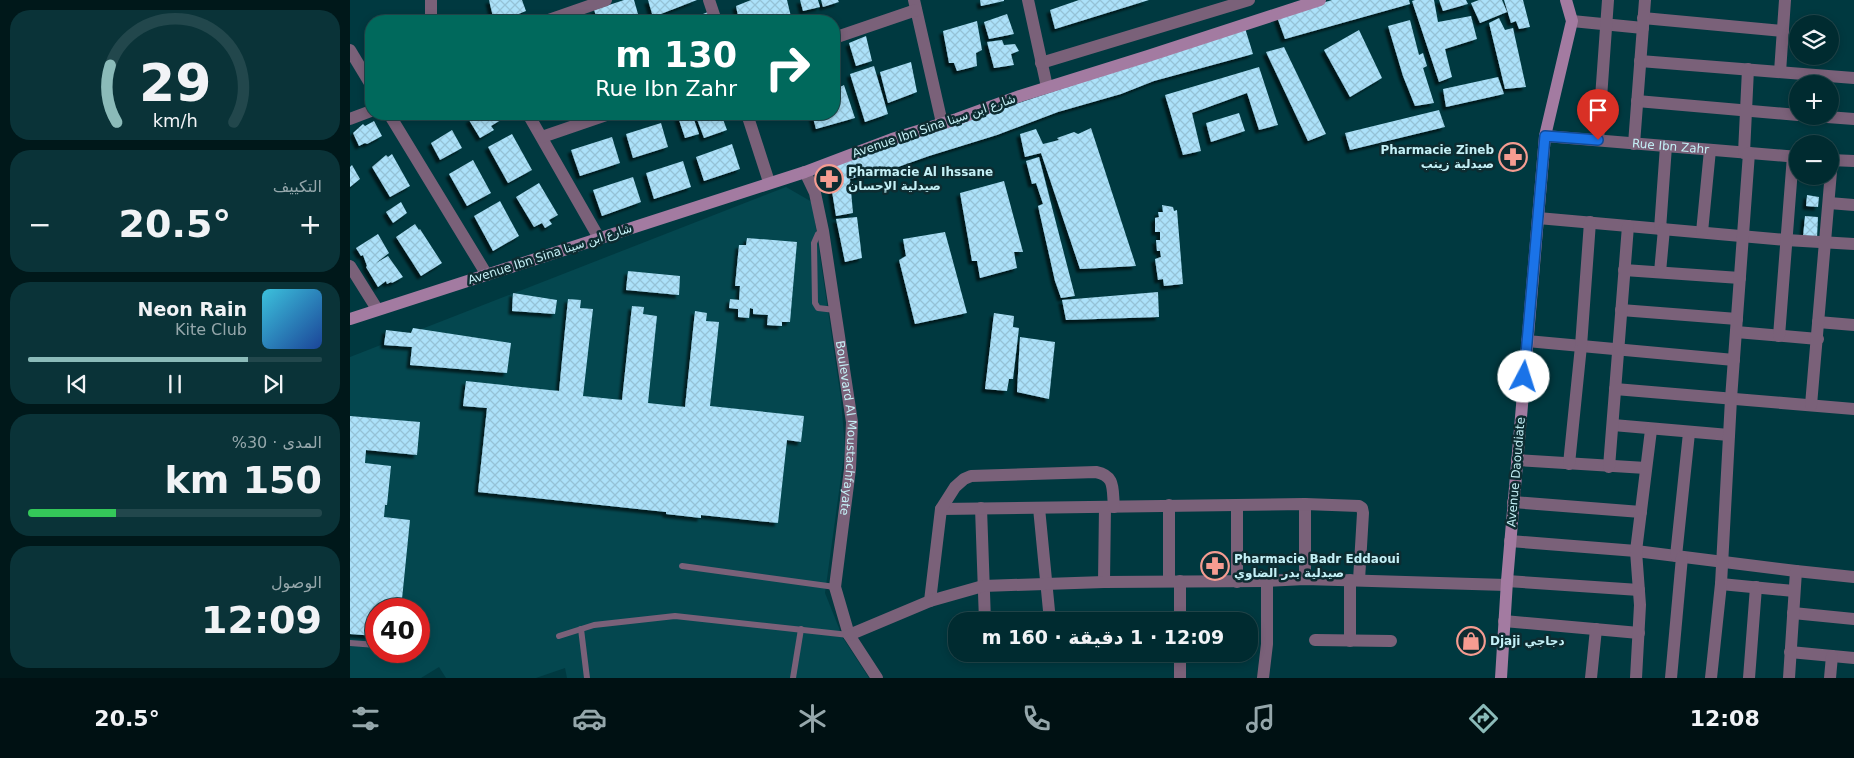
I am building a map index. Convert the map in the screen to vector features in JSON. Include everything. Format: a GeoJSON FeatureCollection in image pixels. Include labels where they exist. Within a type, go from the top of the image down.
{"type":"FeatureCollection","features":[{"type":"Feature","properties":{"kind":"street"},"geometry":{"type":"LineString","coordinates":[[431,0],[431,15]]}},
{"type":"Feature","properties":{"kind":"street"},"geometry":{"type":"LineString","coordinates":[[563,15],[606,0]]}},
{"type":"Feature","properties":{"kind":"street"},"geometry":{"type":"LineString","coordinates":[[709,0],[714,15]]}},
{"type":"Feature","properties":{"kind":"street"},"geometry":{"type":"LineString","coordinates":[[1028,0],[1047,87]]}},
{"type":"Feature","properties":{"kind":"street"},"geometry":{"type":"LineString","coordinates":[[1041,64],[1249,0]]}},
{"type":"Feature","properties":{"kind":"street","name":"Avenue Daoudiate"},"geometry":{"type":"LineString","coordinates":[[1501,678],[1506,583],[1545,136],[1572,21],[1566,0]]}},
{"type":"Feature","properties":{"kind":"street"},"geometry":{"type":"LineString","coordinates":[[1598,140],[1608,0]]}},
{"type":"Feature","properties":{"kind":"street"},"geometry":{"type":"LineString","coordinates":[[1634,144],[1644,0]]}},
{"type":"Feature","properties":{"kind":"street"},"geometry":{"type":"LineString","coordinates":[[1780,72],[1785,0]]}},
{"type":"Feature","properties":{"kind":"street","name":"Avenue Ibn Sina شارع ابن سينا"},"geometry":{"type":"LineString","coordinates":[[350,319],[769,182],[805,172],[892,139],[1314,1]]}},
{"type":"Feature","properties":{"kind":"street"},"geometry":{"type":"LineString","coordinates":[[840,36],[915,5],[942,123]]}},
{"type":"Feature","properties":{"kind":"street"},"geometry":{"type":"LineString","coordinates":[[1572,21],[1783,31]]}},
{"type":"Feature","properties":{"kind":"street"},"geometry":{"type":"LineString","coordinates":[[350,50],[365,75]]}},
{"type":"Feature","properties":{"kind":"street"},"geometry":{"type":"LineString","coordinates":[[1640,61],[1854,78]]}},
{"type":"Feature","properties":{"kind":"street"},"geometry":{"type":"LineString","coordinates":[[1711,678],[1721,584],[1731,399],[1743,236],[1748,70]]}},
{"type":"Feature","properties":{"kind":"street"},"geometry":{"type":"LineString","coordinates":[[1637,101],[1789,114]]}},
{"type":"Feature","properties":{"kind":"street"},"geometry":{"type":"LineString","coordinates":[[350,118],[365,113]]}},
{"type":"Feature","properties":{"kind":"street"},"geometry":{"type":"LineString","coordinates":[[1839,118],[1854,120]]}},
{"type":"Feature","properties":{"kind":"street"},"geometry":{"type":"LineString","coordinates":[[393,120],[487,275]]}},
{"type":"Feature","properties":{"kind":"street"},"geometry":{"type":"LineString","coordinates":[[532,120],[599,238]]}},
{"type":"Feature","properties":{"kind":"street"},"geometry":{"type":"LineString","coordinates":[[542,137],[592,120]]}},
{"type":"Feature","properties":{"kind":"street"},"geometry":{"type":"LineString","coordinates":[[749,120],[769,182]]}},
{"type":"Feature","properties":{"kind":"street","name":"Rue Ibn Zahr"},"geometry":{"type":"LineString","coordinates":[[1545,136],[1789,157]]}},
{"type":"Feature","properties":{"kind":"street"},"geometry":{"type":"LineString","coordinates":[[1660,272],[1666,146]]}},
{"type":"Feature","properties":{"kind":"street"},"geometry":{"type":"LineString","coordinates":[[1702,232],[1710,150]]}},
{"type":"Feature","properties":{"kind":"street"},"geometry":{"type":"LineString","coordinates":[[1839,160],[1854,161]]}},
{"type":"Feature","properties":{"kind":"street","name":"Boulevard Al Moustachfayate"},"geometry":{"type":"LineString","coordinates":[[805,172],[815,193],[823,231],[852,422],[850,469],[835,586],[849,635],[877,678]]}},
{"type":"Feature","properties":{"kind":"street"},"geometry":{"type":"LineString","coordinates":[[1779,336],[1792,185]]}},
{"type":"Feature","properties":{"kind":"street"},"geometry":{"type":"LineString","coordinates":[[1811,405],[1830,185]]}},
{"type":"Feature","properties":{"kind":"street"},"geometry":{"type":"LineString","coordinates":[[1829,203],[1854,205]]}},
{"type":"Feature","properties":{"kind":"street"},"geometry":{"type":"LineString","coordinates":[[1538,218],[1786,240],[1854,244]]}},
{"type":"Feature","properties":{"kind":"street"},"geometry":{"type":"LineString","coordinates":[[1569,464],[1581,346],[1590,222]]}},
{"type":"Feature","properties":{"kind":"street"},"geometry":{"type":"LineString","coordinates":[[1609,467],[1628,226]]}},
{"type":"Feature","properties":{"kind":"street"},"geometry":{"type":"LineString","coordinates":[[350,266],[377,309]]}},
{"type":"Feature","properties":{"kind":"street"},"geometry":{"type":"LineString","coordinates":[[1624,270],[1740,278]]}},
{"type":"Feature","properties":{"kind":"street"},"geometry":{"type":"LineString","coordinates":[[1621,310],[1737,319]]}},
{"type":"Feature","properties":{"kind":"street"},"geometry":{"type":"LineString","coordinates":[[1818,322],[1854,325]]}},
{"type":"Feature","properties":{"kind":"street"},"geometry":{"type":"LineString","coordinates":[[1736,332],[1818,339]]}},
{"type":"Feature","properties":{"kind":"street"},"geometry":{"type":"LineString","coordinates":[[1527,341],[1734,360]]}},
{"type":"Feature","properties":{"kind":"street"},"geometry":{"type":"LineString","coordinates":[[1615,390],[1854,408]]}},
{"type":"Feature","properties":{"kind":"street"},"geometry":{"type":"LineString","coordinates":[[1613,425],[1651,430],[1729,435]]}},
{"type":"Feature","properties":{"kind":"street"},"geometry":{"type":"LineString","coordinates":[[1636,678],[1640,633],[1636,551],[1651,430]]}},
{"type":"Feature","properties":{"kind":"street"},"geometry":{"type":"LineString","coordinates":[[1671,678],[1689,433]]}},
{"type":"Feature","properties":{"kind":"street"},"geometry":{"type":"LineString","coordinates":[[1518,460],[1646,468]]}},
{"type":"Feature","properties":{"kind":"street"},"geometry":{"type":"LineString","coordinates":[[930,601],[941,509],[955,487],[971,476],[1096,472],[1109,476],[1104,582]]}},
{"type":"Feature","properties":{"kind":"street"},"geometry":{"type":"LineString","coordinates":[[1513,502],[1641,512]]}},
{"type":"Feature","properties":{"kind":"street"},"geometry":{"type":"LineString","coordinates":[[1304,504],[1305,579]]}},
{"type":"Feature","properties":{"kind":"street"},"geometry":{"type":"LineString","coordinates":[[1170,505],[1174,581],[1179,612]]}},
{"type":"Feature","properties":{"kind":"street"},"geometry":{"type":"LineString","coordinates":[[941,509],[1170,505],[1354,505],[1362,508],[1350,641]]}},
{"type":"Feature","properties":{"kind":"street"},"geometry":{"type":"LineString","coordinates":[[1237,505],[1237,582]]}},
{"type":"Feature","properties":{"kind":"street"},"geometry":{"type":"LineString","coordinates":[[981,508],[985,612]]}},
{"type":"Feature","properties":{"kind":"street"},"geometry":{"type":"LineString","coordinates":[[1039,508],[1049,612]]}},
{"type":"Feature","properties":{"kind":"street"},"geometry":{"type":"LineString","coordinates":[[1510,542],[1636,551],[1854,577]]}},
{"type":"Feature","properties":{"kind":"street"},"geometry":{"type":"LineString","coordinates":[[1788,678],[1796,571]]}},
{"type":"Feature","properties":{"kind":"street"},"geometry":{"type":"LineString","coordinates":[[849,635],[930,601],[983,586],[1047,583],[1237,582],[1305,579],[1506,583],[1639,590]]}},
{"type":"Feature","properties":{"kind":"street"},"geometry":{"type":"LineString","coordinates":[[1263,678],[1267,644],[1267,581]]}},
{"type":"Feature","properties":{"kind":"street"},"geometry":{"type":"LineString","coordinates":[[1721,584],[1794,591]]}},
{"type":"Feature","properties":{"kind":"street"},"geometry":{"type":"LineString","coordinates":[[1749,678],[1756,587]]}},
{"type":"Feature","properties":{"kind":"street"},"geometry":{"type":"LineString","coordinates":[[1793,613],[1854,619]]}},
{"type":"Feature","properties":{"kind":"street"},"geometry":{"type":"LineString","coordinates":[[1504,620],[1640,633]]}},
{"type":"Feature","properties":{"kind":"street"},"geometry":{"type":"LineString","coordinates":[[1590,678],[1596,629]]}},
{"type":"Feature","properties":{"kind":"street"},"geometry":{"type":"LineString","coordinates":[[1315,640],[1391,641]]}},
{"type":"Feature","properties":{"kind":"street"},"geometry":{"type":"LineString","coordinates":[[1790,652],[1854,658]]}},
{"type":"Feature","properties":{"kind":"street"},"geometry":{"type":"LineString","coordinates":[[1830,678],[1832,656]]}},
{"type":"Feature","properties":{"kind":"street"},"geometry":{"type":"LineString","coordinates":[[1180,662],[1180,678]]}},
{"type":"Feature","properties":{"kind":"lane"},"geometry":{"type":"LineString","coordinates":[[823,231],[818,234],[814,243],[815,303],[818,308],[836,310]]}},
{"type":"Feature","properties":{"kind":"lane"},"geometry":{"type":"LineString","coordinates":[[682,566],[835,586]]}},
{"type":"Feature","properties":{"kind":"lane"},"geometry":{"type":"LineString","coordinates":[[559,636],[610,622],[675,616],[849,635]]}},
{"type":"Feature","properties":{"kind":"lane"},"geometry":{"type":"LineString","coordinates":[[581,629],[587,678]]}},
{"type":"Feature","properties":{"kind":"lane"},"geometry":{"type":"LineString","coordinates":[[793,678],[801,629]]}},
{"type":"Feature","properties":{"kind":"lane"},"geometry":{"type":"LineString","coordinates":[[350,643],[365,644]]}},
{"type":"Feature","properties":{"kind":"shaded area"},"geometry":{"type":"Polygon","coordinates":[[[786,187],[812,202],[841,399],[845,448],[825,593],[843,638],[869,678],[567,678],[565,668],[536,678],[446,678],[439,667],[421,678],[350,678],[350,357],[786,187]]]}},
{"type":"Feature","properties":{"kind":"building"},"geometry":{"type":"Polygon","coordinates":[[[489,0],[522,0],[526,11],[516,15],[493,15],[489,0]]]}},
{"type":"Feature","properties":{"kind":"building"},"geometry":{"type":"Polygon","coordinates":[[[624,0],[634,0],[638,15],[596,15],[594,10],[624,0]]]}},
{"type":"Feature","properties":{"kind":"building"},"geometry":{"type":"Polygon","coordinates":[[[648,0],[697,0],[658,15],[652,15],[648,0]]]}},
{"type":"Feature","properties":{"kind":"building"},"geometry":{"type":"Polygon","coordinates":[[[751,0],[787,0],[791,15],[738,15],[736,6],[751,0]]]}},
{"type":"Feature","properties":{"kind":"building"},"geometry":{"type":"Polygon","coordinates":[[[800,0],[818,0],[820,7],[803,11],[800,0]]]}},
{"type":"Feature","properties":{"kind":"building"},"geometry":{"type":"Polygon","coordinates":[[[821,0],[838,0],[839,2],[823,7],[821,0]]]}},
{"type":"Feature","properties":{"kind":"building"},"geometry":{"type":"Polygon","coordinates":[[[980,0],[1004,0],[1004,1],[981,6],[980,0]]]}},
{"type":"Feature","properties":{"kind":"building"},"geometry":{"type":"Polygon","coordinates":[[[1079,0],[1149,0],[1055,29],[1050,10],[1079,0]]]}},
{"type":"Feature","properties":{"kind":"building"},"geometry":{"type":"Polygon","coordinates":[[[1332,0],[1409,0],[1410,4],[1285,39],[1277,17],[1332,0]]]}},
{"type":"Feature","properties":{"kind":"building"},"geometry":{"type":"Polygon","coordinates":[[[1434,0],[1438,22],[1471,16],[1477,39],[1445,49],[1452,77],[1439,82],[1412,1],[1434,0]]]}},
{"type":"Feature","properties":{"kind":"building"},"geometry":{"type":"Polygon","coordinates":[[[1439,0],[1466,0],[1468,4],[1443,11],[1439,0]]]}},
{"type":"Feature","properties":{"kind":"building"},"geometry":{"type":"Polygon","coordinates":[[[1479,0],[1502,0],[1507,12],[1480,23],[1471,3],[1479,0]]]}},
{"type":"Feature","properties":{"kind":"building"},"geometry":{"type":"Polygon","coordinates":[[[1504,0],[1523,0],[1530,27],[1519,29],[1516,21],[1511,23],[1504,0]]]}},
{"type":"Feature","properties":{"kind":"building"},"geometry":{"type":"Polygon","coordinates":[[[1007,14],[1014,34],[989,39],[984,22],[1007,14]]]}},
{"type":"Feature","properties":{"kind":"building"},"geometry":{"type":"Polygon","coordinates":[[[1499,18],[1505,30],[1513,28],[1526,87],[1505,89],[1489,23],[1499,18]]]}},
{"type":"Feature","properties":{"kind":"building"},"geometry":{"type":"Polygon","coordinates":[[[1410,20],[1419,55],[1423,53],[1427,66],[1423,68],[1434,103],[1415,106],[1403,76],[1388,26],[1410,20]]]}},
{"type":"Feature","properties":{"kind":"building"},"geometry":{"type":"Polygon","coordinates":[[[977,21],[982,50],[976,53],[977,66],[957,71],[954,63],[949,63],[943,31],[977,21]]]}},
{"type":"Feature","properties":{"kind":"building"},"geometry":{"type":"Polygon","coordinates":[[[1245,28],[1253,54],[1154,81],[1121,94],[1058,112],[997,135],[898,167],[850,179],[853,213],[836,216],[826,167],[1245,28]]]}},
{"type":"Feature","properties":{"kind":"building"},"geometry":{"type":"Polygon","coordinates":[[[1359,30],[1382,78],[1350,97],[1324,50],[1359,30]]]}},
{"type":"Feature","properties":{"kind":"building"},"geometry":{"type":"Polygon","coordinates":[[[866,36],[872,61],[856,66],[849,43],[866,36]]]}},
{"type":"Feature","properties":{"kind":"building"},"geometry":{"type":"Polygon","coordinates":[[[1002,40],[1004,45],[1015,44],[1019,51],[1011,54],[1014,65],[994,68],[987,42],[1002,40]]]}},
{"type":"Feature","properties":{"kind":"building"},"geometry":{"type":"Polygon","coordinates":[[[1284,47],[1326,134],[1308,141],[1266,52],[1284,47]]]}},
{"type":"Feature","properties":{"kind":"building"},"geometry":{"type":"Polygon","coordinates":[[[911,62],[917,92],[888,103],[880,72],[911,62]]]}},
{"type":"Feature","properties":{"kind":"building"},"geometry":{"type":"Polygon","coordinates":[[[874,66],[888,114],[865,122],[850,74],[874,66]]]}},
{"type":"Feature","properties":{"kind":"building"},"geometry":{"type":"Polygon","coordinates":[[[1259,67],[1278,125],[1259,130],[1247,93],[1192,113],[1201,151],[1183,155],[1165,95],[1259,67]]]}},
{"type":"Feature","properties":{"kind":"building"},"geometry":{"type":"Polygon","coordinates":[[[1498,77],[1504,94],[1446,107],[1443,89],[1498,77]]]}},
{"type":"Feature","properties":{"kind":"building"},"geometry":{"type":"Polygon","coordinates":[[[844,85],[855,118],[816,129],[814,120],[840,120],[840,87],[844,85]]]}},
{"type":"Feature","properties":{"kind":"building"},"geometry":{"type":"Polygon","coordinates":[[[1439,110],[1445,127],[1350,150],[1345,133],[1439,110]]]}},
{"type":"Feature","properties":{"kind":"building"},"geometry":{"type":"Polygon","coordinates":[[[1239,113],[1245,131],[1211,142],[1206,123],[1239,113]]]}},
{"type":"Feature","properties":{"kind":"building"},"geometry":{"type":"Polygon","coordinates":[[[469,120],[501,120],[491,126],[494,130],[480,138],[469,120]]]}},
{"type":"Feature","properties":{"kind":"building"},"geometry":{"type":"Polygon","coordinates":[[[679,120],[694,120],[699,134],[685,138],[679,120]]]}},
{"type":"Feature","properties":{"kind":"building"},"geometry":{"type":"Polygon","coordinates":[[[697,120],[723,120],[727,130],[704,138],[697,120]]]}},
{"type":"Feature","properties":{"kind":"building"},"geometry":{"type":"Polygon","coordinates":[[[374,121],[382,136],[359,146],[353,133],[363,124],[365,126],[374,121]]]}},
{"type":"Feature","properties":{"kind":"building"},"geometry":{"type":"Polygon","coordinates":[[[661,123],[668,147],[633,158],[626,134],[661,123]]]}},
{"type":"Feature","properties":{"kind":"building"},"geometry":{"type":"Polygon","coordinates":[[[1091,128],[1136,266],[1080,269],[1041,153],[1025,157],[1020,134],[1036,129],[1043,144],[1059,140],[1057,138],[1074,132],[1078,134],[1091,128]]]}},
{"type":"Feature","properties":{"kind":"building"},"geometry":{"type":"Polygon","coordinates":[[[452,130],[462,148],[440,160],[431,143],[452,130]]]}},
{"type":"Feature","properties":{"kind":"building"},"geometry":{"type":"Polygon","coordinates":[[[512,134],[532,170],[508,183],[488,147],[512,134]]]}},
{"type":"Feature","properties":{"kind":"building"},"geometry":{"type":"Polygon","coordinates":[[[612,137],[620,163],[580,176],[571,150],[612,137]]]}},
{"type":"Feature","properties":{"kind":"building"},"geometry":{"type":"Polygon","coordinates":[[[732,144],[740,169],[704,181],[696,157],[732,144]]]}},
{"type":"Feature","properties":{"kind":"building"},"geometry":{"type":"Polygon","coordinates":[[[392,154],[410,186],[390,197],[372,167],[386,155],[388,157],[392,154]]]}},
{"type":"Feature","properties":{"kind":"building"},"geometry":{"type":"Polygon","coordinates":[[[1039,157],[1075,296],[1061,298],[1055,281],[1038,206],[1043,204],[1036,183],[1032,184],[1026,161],[1039,157]]]}},
{"type":"Feature","properties":{"kind":"building"},"geometry":{"type":"Polygon","coordinates":[[[473,160],[491,193],[467,206],[449,174],[473,160]]]}},
{"type":"Feature","properties":{"kind":"building"},"geometry":{"type":"Polygon","coordinates":[[[683,161],[691,187],[654,199],[646,173],[683,161]]]}},
{"type":"Feature","properties":{"kind":"building"},"geometry":{"type":"Polygon","coordinates":[[[352,165],[360,179],[350,187],[350,167],[352,165]]]}},
{"type":"Feature","properties":{"kind":"building"},"geometry":{"type":"Polygon","coordinates":[[[633,177],[641,202],[602,216],[593,190],[633,177]]]}},
{"type":"Feature","properties":{"kind":"building"},"geometry":{"type":"Polygon","coordinates":[[[1004,181],[1023,252],[1014,252],[1017,268],[980,278],[977,261],[972,261],[960,193],[1004,181]]]}},
{"type":"Feature","properties":{"kind":"building"},"geometry":{"type":"Polygon","coordinates":[[[539,183],[558,215],[549,220],[552,224],[545,228],[542,223],[534,227],[516,197],[539,183]]]}},
{"type":"Feature","properties":{"kind":"building"},"geometry":{"type":"Polygon","coordinates":[[[1807,195],[1819,197],[1818,207],[1806,206],[1807,195]]]}},
{"type":"Feature","properties":{"kind":"building"},"geometry":{"type":"Polygon","coordinates":[[[500,201],[519,236],[493,251],[474,216],[500,201]]]}},
{"type":"Feature","properties":{"kind":"building"},"geometry":{"type":"Polygon","coordinates":[[[401,202],[407,213],[393,223],[386,212],[401,202]]]}},
{"type":"Feature","properties":{"kind":"building"},"geometry":{"type":"Polygon","coordinates":[[[1162,205],[1173,207],[1174,211],[1177,210],[1183,284],[1164,286],[1163,279],[1158,280],[1155,259],[1161,257],[1160,251],[1157,251],[1156,240],[1160,240],[1160,232],[1155,232],[1155,218],[1159,217],[1158,212],[1163,212],[1162,205]]]}},
{"type":"Feature","properties":{"kind":"building"},"geometry":{"type":"Polygon","coordinates":[[[1805,216],[1818,217],[1817,238],[1803,237],[1805,216]]]}},
{"type":"Feature","properties":{"kind":"building"},"geometry":{"type":"Polygon","coordinates":[[[857,217],[862,258],[845,262],[836,219],[857,217]]]}},
{"type":"Feature","properties":{"kind":"building"},"geometry":{"type":"Polygon","coordinates":[[[415,224],[442,263],[421,276],[396,237],[415,224]]]}},
{"type":"Feature","properties":{"kind":"building"},"geometry":{"type":"Polygon","coordinates":[[[945,232],[967,313],[915,324],[899,260],[906,256],[903,239],[945,232]]]}},
{"type":"Feature","properties":{"kind":"building"},"geometry":{"type":"Polygon","coordinates":[[[378,234],[389,253],[376,263],[388,256],[403,277],[392,283],[387,284],[386,281],[378,287],[366,267],[363,255],[361,256],[356,248],[378,234]]]}},
{"type":"Feature","properties":{"kind":"building"},"geometry":{"type":"Polygon","coordinates":[[[747,238],[797,242],[790,322],[782,322],[782,326],[767,325],[768,315],[753,314],[753,309],[750,308],[749,318],[738,317],[738,309],[729,308],[730,299],[739,300],[740,286],[735,286],[739,245],[746,245],[747,238]]]}},
{"type":"Feature","properties":{"kind":"building"},"geometry":{"type":"Polygon","coordinates":[[[628,271],[680,276],[679,295],[626,290],[628,271]]]}},
{"type":"Feature","properties":{"kind":"building"},"geometry":{"type":"Polygon","coordinates":[[[1158,292],[1159,317],[1066,320],[1062,300],[1158,292]]]}},
{"type":"Feature","properties":{"kind":"building"},"geometry":{"type":"Polygon","coordinates":[[[513,293],[557,300],[555,314],[512,311],[513,293]]]}},
{"type":"Feature","properties":{"kind":"building"},"geometry":{"type":"Polygon","coordinates":[[[568,299],[581,300],[580,308],[593,309],[583,396],[622,400],[632,306],[644,307],[643,314],[657,316],[648,403],[685,407],[695,311],[707,313],[706,321],[719,322],[710,406],[804,416],[801,442],[787,440],[778,523],[701,515],[701,518],[666,514],[666,512],[478,492],[487,408],[463,406],[466,381],[559,391],[568,299]]]}},
{"type":"Feature","properties":{"kind":"building"},"geometry":{"type":"Polygon","coordinates":[[[994,313],[1014,316],[1013,327],[1019,328],[1013,379],[1009,379],[1007,391],[985,389],[994,313]]]}},
{"type":"Feature","properties":{"kind":"building"},"geometry":{"type":"Polygon","coordinates":[[[413,328],[511,343],[507,373],[410,365],[412,347],[384,345],[386,330],[411,333],[413,328]]]}},
{"type":"Feature","properties":{"kind":"building"},"geometry":{"type":"Polygon","coordinates":[[[1020,337],[1055,342],[1049,399],[1017,392],[1020,337]]]}},
{"type":"Feature","properties":{"kind":"building"},"geometry":{"type":"Polygon","coordinates":[[[350,416],[420,422],[417,455],[366,450],[365,463],[391,466],[384,517],[410,520],[402,598],[365,598],[365,635],[350,634],[350,416]]]}},
{"type":"Feature","properties":{"kind":"place","name":"Pharmacie Zineb صيدلية زينب"},"geometry":{"type":"Point","coordinates":[1513,157]}},
{"type":"Feature","properties":{"kind":"place","name":"Pharmacie Al Ihssane صيدلية الإحسان"},"geometry":{"type":"Point","coordinates":[829,179]}},
{"type":"Feature","properties":{"kind":"place","name":"Pharmacie Badr Eddaoui صيدلية بدر الضاوي"},"geometry":{"type":"Point","coordinates":[1215,566]}},
{"type":"Feature","properties":{"kind":"place","name":"Djaji دجاجي"},"geometry":{"type":"Point","coordinates":[1471,641]}},
{"type":"Feature","properties":{"kind":"route"},"geometry":{"type":"LineString","coordinates":[[1524,377],[1545,136],[1598,140]]}}]}
